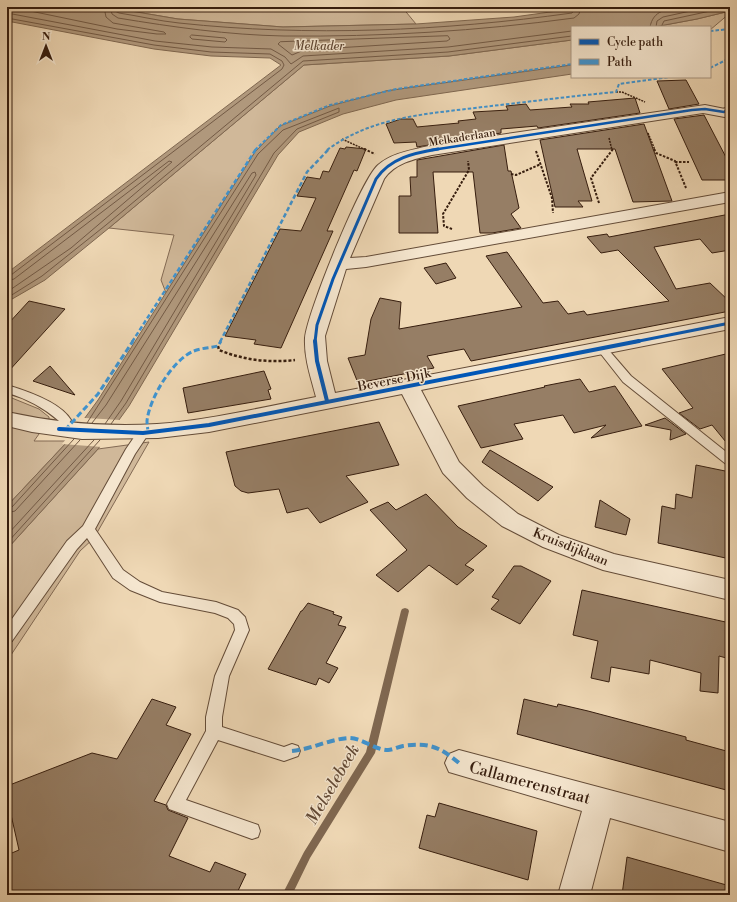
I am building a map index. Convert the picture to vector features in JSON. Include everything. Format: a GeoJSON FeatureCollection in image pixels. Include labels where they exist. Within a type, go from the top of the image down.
{"type":"FeatureCollection","features":[{"type":"Feature","properties":{"kind":"street","name":"Melkaderlaan"},"geometry":{"type":"LineString","coordinates":[[327,401],[315,357],[315,334],[321,312],[340,264],[376,178],[381,170],[394,162],[432,150],[701,110],[728,111]]}},
{"type":"Feature","properties":{"kind":"street"},"geometry":{"type":"LineString","coordinates":[[340,264],[366,262],[730,197]]}},
{"type":"Feature","properties":{"kind":"street","name":"Beverse Dijk"},"geometry":{"type":"LineString","coordinates":[[7,419],[59,429],[121,434],[143,434],[209,425],[730,323]]}},
{"type":"Feature","properties":{"kind":"street","name":"Kruisdijklaan"},"geometry":{"type":"LineString","coordinates":[[408,386],[451,467],[475,492],[510,520],[551,541],[612,563],[730,590]]}},
{"type":"Feature","properties":{"kind":"street","name":"Callamerenstraat"},"geometry":{"type":"LineString","coordinates":[[459,762],[730,837]]}},
{"type":"Feature","properties":{"kind":"street","name":"Callamerenstraat"},"geometry":{"type":"LineString","coordinates":[[574,895],[600,801]]}},
{"type":"Feature","properties":{"kind":"lane"},"geometry":{"type":"LineString","coordinates":[[421,7],[438,7]]}},
{"type":"Feature","properties":{"kind":"lane"},"geometry":{"type":"LineString","coordinates":[[602,349],[627,379],[730,461]]}},
{"type":"Feature","properties":{"kind":"lane"},"geometry":{"type":"LineString","coordinates":[[7,389],[35,400],[56,411],[65,420],[59,429]]}},
{"type":"Feature","properties":{"kind":"lane"},"geometry":{"type":"LineString","coordinates":[[7,637],[72,545],[88,529],[130,452],[143,434]]}},
{"type":"Feature","properties":{"kind":"lane"},"geometry":{"type":"LineString","coordinates":[[88,529],[118,574],[135,586],[160,597],[216,608],[234,614],[240,621],[242,630],[222,676],[214,717],[214,732],[175,804],[252,831]]}},
{"type":"Feature","properties":{"kind":"lane"},"geometry":{"type":"LineString","coordinates":[[214,732],[284,754],[292,751]]}},
{"type":"Feature","properties":{"kind":"path"},"geometry":{"type":"LineString","coordinates":[[646,128],[656,152],[675,162],[689,162]]}},
{"type":"Feature","properties":{"kind":"path"},"geometry":{"type":"LineString","coordinates":[[531,135],[552,198],[555,228]]}},
{"type":"Feature","properties":{"kind":"path"},"geometry":{"type":"LineString","coordinates":[[603,203],[598,202],[591,178],[613,149],[608,136]]}},
{"type":"Feature","properties":{"kind":"path"},"geometry":{"type":"LineString","coordinates":[[342,140],[394,162]]}},
{"type":"Feature","properties":{"kind":"path"},"geometry":{"type":"LineString","coordinates":[[455,230],[444,226],[443,214],[469,170],[467,158]]}},
{"type":"Feature","properties":{"kind":"path"},"geometry":{"type":"LineString","coordinates":[[675,162],[686,190]]}},
{"type":"Feature","properties":{"kind":"path"},"geometry":{"type":"LineString","coordinates":[[511,174],[516,175],[541,164]]}},
{"type":"Feature","properties":{"kind":"path"},"geometry":{"type":"LineString","coordinates":[[218,346],[219,350],[228,354],[278,361],[315,357]]}},
{"type":"Feature","properties":{"kind":"shaded area"},"geometry":{"type":"Polygon","coordinates":[[[107,7],[402,7],[416,24],[283,27],[178,19],[107,7]]]}},
{"type":"Feature","properties":{"kind":"shaded area"},"geometry":{"type":"Polygon","coordinates":[[[730,11],[730,13],[711,29],[711,26],[659,26],[730,11]]]}},
{"type":"Feature","properties":{"kind":"shaded area"},"geometry":{"type":"Polygon","coordinates":[[[571,40],[571,65],[386,91],[255,152],[166,293],[161,280],[174,235],[109,228],[304,65],[449,56],[571,40]]]}},
{"type":"Feature","properties":{"kind":"shaded area"},"geometry":{"type":"Polygon","coordinates":[[[7,396],[39,409],[49,417],[49,420],[34,441],[68,441],[7,506],[7,396]]]}},
{"type":"Feature","properties":{"kind":"shaded area"},"geometry":{"type":"Polygon","coordinates":[[[149,442],[94,538],[80,551],[7,661],[7,549],[98,449],[149,442]]]}},
{"type":"Feature","properties":{"kind":"water","name":"Melkader"},"geometry":{"type":"Polygon","coordinates":[[[7,7],[107,7],[178,19],[283,27],[416,24],[514,17],[586,7],[730,7],[730,11],[659,26],[571,26],[571,40],[449,56],[304,65],[45,280],[7,302],[7,273],[281,65],[270,58],[211,56],[154,49],[7,21],[7,7]]]}},
{"type":"Feature","properties":{"kind":"water"},"geometry":{"type":"Polygon","coordinates":[[[571,65],[571,74],[396,100],[343,114],[299,132],[278,155],[129,406],[98,449],[7,549],[7,506],[68,441],[98,400],[255,152],[280,126],[330,106],[386,91],[571,65]]]}},
{"type":"Feature","properties":{"kind":"pier"},"geometry":{"type":"Polygon","coordinates":[[[83,418],[121,420],[102,447],[62,444],[83,418]]]}},
{"type":"Feature","properties":{"kind":"building"},"geometry":{"type":"Polygon","coordinates":[[[686,80],[699,104],[669,109],[657,81],[686,80]]]}},
{"type":"Feature","properties":{"kind":"building"},"geometry":{"type":"Polygon","coordinates":[[[635,98],[640,113],[538,128],[537,126],[501,129],[501,133],[417,147],[416,142],[394,143],[386,124],[401,119],[413,119],[417,127],[459,123],[458,121],[476,119],[473,112],[508,110],[506,106],[526,104],[530,110],[572,107],[570,104],[589,104],[588,102],[635,98]]]}},
{"type":"Feature","properties":{"kind":"building"},"geometry":{"type":"Polygon","coordinates":[[[704,115],[730,165],[730,180],[702,180],[674,119],[704,115]]]}},
{"type":"Feature","properties":{"kind":"building"},"geometry":{"type":"Polygon","coordinates":[[[644,124],[672,201],[633,202],[615,149],[577,149],[592,201],[578,201],[583,207],[555,207],[540,140],[644,124]]]}},
{"type":"Feature","properties":{"kind":"building"},"geometry":{"type":"Polygon","coordinates":[[[504,145],[508,171],[511,171],[519,208],[511,214],[521,228],[492,233],[480,233],[473,172],[433,172],[438,233],[399,233],[399,196],[411,196],[410,177],[417,177],[417,160],[504,145]]]}},
{"type":"Feature","properties":{"kind":"building"},"geometry":{"type":"Polygon","coordinates":[[[346,147],[366,149],[357,171],[354,170],[327,231],[333,231],[281,348],[254,344],[256,340],[225,336],[280,229],[301,231],[316,198],[297,196],[307,177],[320,179],[323,171],[329,172],[340,148],[345,149],[346,147]]]}},
{"type":"Feature","properties":{"kind":"building"},"geometry":{"type":"Polygon","coordinates":[[[730,214],[730,250],[712,253],[700,239],[654,247],[676,289],[710,283],[730,302],[730,311],[471,361],[464,349],[427,356],[434,368],[358,383],[348,358],[365,355],[371,319],[380,298],[401,302],[399,329],[522,307],[486,256],[507,252],[543,303],[558,301],[568,314],[584,311],[587,315],[669,301],[618,250],[601,253],[587,237],[607,234],[609,237],[730,214]]]}},
{"type":"Feature","properties":{"kind":"building"},"geometry":{"type":"Polygon","coordinates":[[[446,263],[456,278],[436,284],[424,268],[446,263]]]}},
{"type":"Feature","properties":{"kind":"building"},"geometry":{"type":"Polygon","coordinates":[[[29,301],[65,309],[7,373],[7,325],[29,301]]]}},
{"type":"Feature","properties":{"kind":"building"},"geometry":{"type":"Polygon","coordinates":[[[730,353],[730,447],[712,425],[700,429],[679,413],[693,408],[662,369],[730,353]]]}},
{"type":"Feature","properties":{"kind":"building"},"geometry":{"type":"Polygon","coordinates":[[[50,366],[75,395],[33,381],[50,366]]]}},
{"type":"Feature","properties":{"kind":"building"},"geometry":{"type":"Polygon","coordinates":[[[264,371],[271,389],[268,390],[271,399],[188,413],[183,388],[264,371]]]}},
{"type":"Feature","properties":{"kind":"building"},"geometry":{"type":"Polygon","coordinates":[[[580,379],[589,392],[615,386],[642,426],[591,438],[606,425],[574,433],[563,415],[514,424],[523,439],[481,448],[458,406],[545,387],[544,386],[580,379]]]}},
{"type":"Feature","properties":{"kind":"building"},"geometry":{"type":"Polygon","coordinates":[[[665,418],[686,434],[670,440],[671,430],[645,425],[665,418]]]}},
{"type":"Feature","properties":{"kind":"building"},"geometry":{"type":"Polygon","coordinates":[[[379,422],[399,465],[346,476],[368,502],[320,523],[308,508],[287,513],[279,489],[248,493],[241,491],[235,486],[226,452],[379,422]]]}},
{"type":"Feature","properties":{"kind":"building"},"geometry":{"type":"Polygon","coordinates":[[[490,450],[553,487],[538,501],[482,462],[490,450]]]}},
{"type":"Feature","properties":{"kind":"building"},"geometry":{"type":"Polygon","coordinates":[[[696,465],[730,472],[730,559],[658,543],[662,506],[675,509],[676,494],[692,498],[696,465]]]}},
{"type":"Feature","properties":{"kind":"building"},"geometry":{"type":"Polygon","coordinates":[[[426,494],[458,527],[487,546],[465,565],[474,570],[457,585],[429,565],[398,592],[376,575],[407,550],[370,510],[388,502],[396,510],[426,494]]]}},
{"type":"Feature","properties":{"kind":"building"},"geometry":{"type":"Polygon","coordinates":[[[600,500],[630,519],[626,535],[595,527],[600,500]]]}},
{"type":"Feature","properties":{"kind":"building"},"geometry":{"type":"Polygon","coordinates":[[[514,566],[521,566],[551,581],[520,624],[491,609],[499,600],[492,597],[514,566]]]}},
{"type":"Feature","properties":{"kind":"building"},"geometry":{"type":"Polygon","coordinates":[[[582,590],[730,623],[730,659],[719,656],[718,693],[700,691],[701,673],[650,660],[649,674],[611,667],[609,682],[591,678],[598,641],[573,635],[582,590]]]}},
{"type":"Feature","properties":{"kind":"building"},"geometry":{"type":"Polygon","coordinates":[[[308,603],[334,612],[333,614],[342,617],[338,625],[346,627],[326,663],[338,668],[329,683],[319,678],[316,685],[268,669],[301,611],[308,603]]]}},
{"type":"Feature","properties":{"kind":"building"},"geometry":{"type":"Polygon","coordinates":[[[152,699],[176,707],[166,725],[191,734],[154,801],[166,805],[168,810],[188,818],[169,856],[210,872],[215,862],[246,874],[236,895],[7,895],[7,855],[19,850],[7,797],[7,786],[92,753],[117,759],[152,699]]]}},
{"type":"Feature","properties":{"kind":"building"},"geometry":{"type":"Polygon","coordinates":[[[524,699],[557,707],[558,704],[588,711],[686,737],[686,740],[730,752],[730,791],[517,734],[524,699]]]}},
{"type":"Feature","properties":{"kind":"building"},"geometry":{"type":"Polygon","coordinates":[[[439,803],[537,831],[528,880],[419,848],[427,815],[435,817],[439,803]]]}},
{"type":"Feature","properties":{"kind":"building"},"geometry":{"type":"Polygon","coordinates":[[[627,857],[730,886],[730,895],[622,895],[627,857]]]}},
{"type":"Feature","properties":{"kind":"waterway","name":"Melselebeek"},"geometry":{"type":"LineString","coordinates":[[287,895],[307,855],[370,753],[405,611]]}},
{"type":"Feature","properties":{"kind":"marked path"},"geometry":{"type":"LineString","coordinates":[[711,31],[730,29]]}},
{"type":"Feature","properties":{"kind":"marked path"},"geometry":{"type":"LineString","coordinates":[[711,68],[730,58]]}},
{"type":"Feature","properties":{"kind":"marked path"},"geometry":{"type":"LineString","coordinates":[[65,430],[98,394],[254,151],[281,125],[330,105],[396,89],[571,64]]}},
{"type":"Feature","properties":{"kind":"marked path"},"geometry":{"type":"LineString","coordinates":[[148,433],[147,421],[150,410],[162,383],[181,359],[194,351],[218,346],[307,172],[323,153],[342,139],[363,129],[387,121],[411,116],[616,92],[619,84],[662,78]]}},
{"type":"Feature","properties":{"kind":"marked path"},"geometry":{"type":"LineString","coordinates":[[292,751],[309,749],[334,740],[351,738],[387,750],[404,746],[428,745],[444,750],[459,763]]}},
{"type":"Feature","properties":{"kind":"cycle path"},"geometry":{"type":"LineString","coordinates":[[327,401],[316,353],[315,336],[317,325],[344,250],[367,197],[376,179],[382,170],[387,166],[399,159],[432,150],[692,110],[705,109],[724,112],[730,108]]}},
{"type":"Feature","properties":{"kind":"cycle path"},"geometry":{"type":"LineString","coordinates":[[59,429],[143,433],[209,425],[730,323]]}}]}
